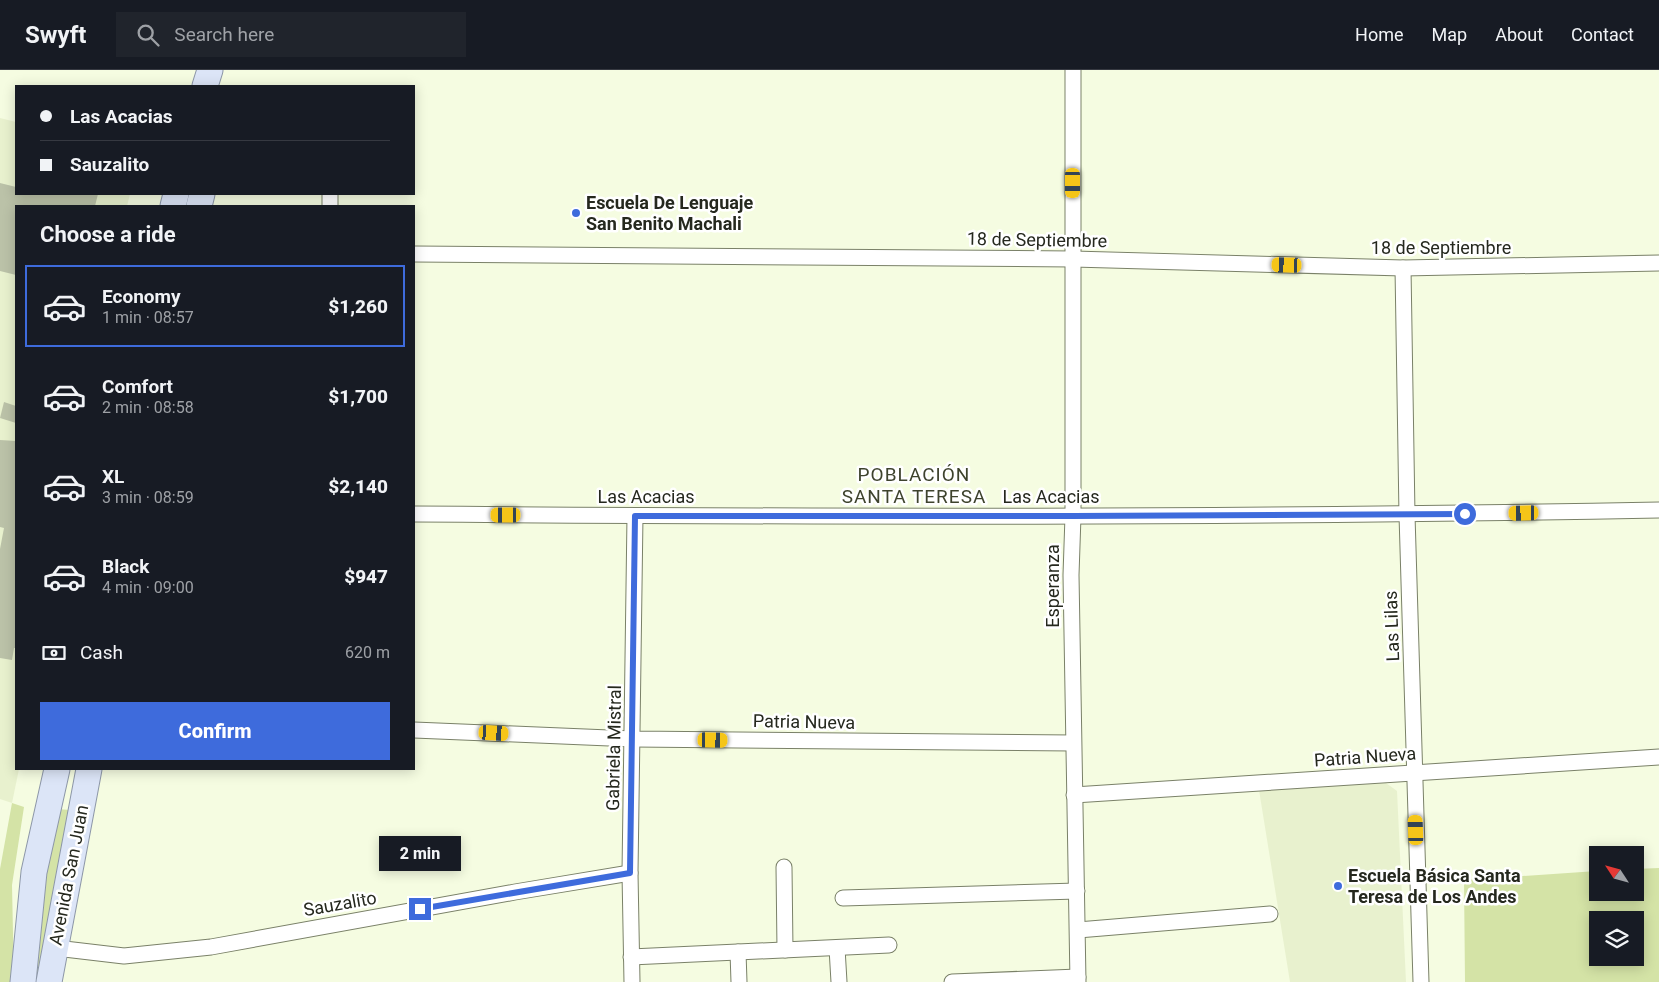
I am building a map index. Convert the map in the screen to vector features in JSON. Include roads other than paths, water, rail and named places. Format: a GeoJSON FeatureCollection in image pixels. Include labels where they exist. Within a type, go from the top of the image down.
{"type":"FeatureCollection","features":[{"type":"Feature","properties":{"kind":"main road"},"geometry":{"type":"LineString","coordinates":[[205,85],[210,70]]}},
{"type":"Feature","properties":{"kind":"main road"},"geometry":{"type":"LineString","coordinates":[[223,85],[226,70]]}},
{"type":"Feature","properties":{"kind":"main road"},"geometry":{"type":"LineString","coordinates":[[58,770],[62,781],[67,784],[74,784],[81,780],[87,770]]}},
{"type":"Feature","properties":{"kind":"main road","name":"Avenida San Juan"},"geometry":{"type":"LineString","coordinates":[[23,982],[34,872],[58,770]]}},
{"type":"Feature","properties":{"kind":"main road","name":"Avenida San Juan"},"geometry":{"type":"LineString","coordinates":[[49,982],[88,770]]}},
{"type":"Feature","properties":{"kind":"street","name":"Esperanza"},"geometry":{"type":"LineString","coordinates":[[1073,70],[1073,516],[1071,575],[1078,980]]}},
{"type":"Feature","properties":{"kind":"street","name":"18 de Septiembre"},"geometry":{"type":"LineString","coordinates":[[415,254],[1073,258],[1403,268],[1659,264]]}},
{"type":"Feature","properties":{"kind":"street","name":"Las Lilas"},"geometry":{"type":"LineString","coordinates":[[1403,268],[1407,515],[1421,982]]}},
{"type":"Feature","properties":{"kind":"street","name":"Las Acacias"},"geometry":{"type":"LineString","coordinates":[[415,514],[635,516],[1407,515],[1659,510]]}},
{"type":"Feature","properties":{"kind":"street","name":"Gabriela Mistral"},"geometry":{"type":"LineString","coordinates":[[632,982],[630,873],[635,516]]}},
{"type":"Feature","properties":{"kind":"street","name":"Patria Nueva"},"geometry":{"type":"LineString","coordinates":[[415,730],[633,739],[1073,743]]}},
{"type":"Feature","properties":{"kind":"street","name":"Patria Nueva"},"geometry":{"type":"LineString","coordinates":[[1074,794],[1659,757]]}},
{"type":"Feature","properties":{"kind":"street"},"geometry":{"type":"LineString","coordinates":[[784,867],[785,950]]}},
{"type":"Feature","properties":{"kind":"street","name":"Sauzalito"},"geometry":{"type":"LineString","coordinates":[[56,948],[124,956],[210,947],[630,873]]}},
{"type":"Feature","properties":{"kind":"street"},"geometry":{"type":"LineString","coordinates":[[844,898],[1077,891]]}},
{"type":"Feature","properties":{"kind":"street"},"geometry":{"type":"LineString","coordinates":[[1078,930],[1270,914]]}},
{"type":"Feature","properties":{"kind":"street"},"geometry":{"type":"LineString","coordinates":[[631,958],[889,945]]}},
{"type":"Feature","properties":{"kind":"street"},"geometry":{"type":"LineString","coordinates":[[838,948],[839,982]]}},
{"type":"Feature","properties":{"kind":"street"},"geometry":{"type":"LineString","coordinates":[[738,952],[739,982]]}},
{"type":"Feature","properties":{"kind":"street"},"geometry":{"type":"LineString","coordinates":[[952,982],[1078,980]]}},
{"type":"Feature","properties":{"kind":"place","name":"Escuela De Lenguaje San Benito Machali"},"geometry":{"type":"Point","coordinates":[576,213]}},
{"type":"Feature","properties":{"kind":"place","name":"Escuela Básica Santa Teresa de Los Andes"},"geometry":{"type":"Point","coordinates":[1338,886]}},
{"type":"Feature","properties":{"kind":"district","name":"POBLACIÓN SANTA TERESA"},"geometry":{"type":"Point","coordinates":[914,485]}}]}
